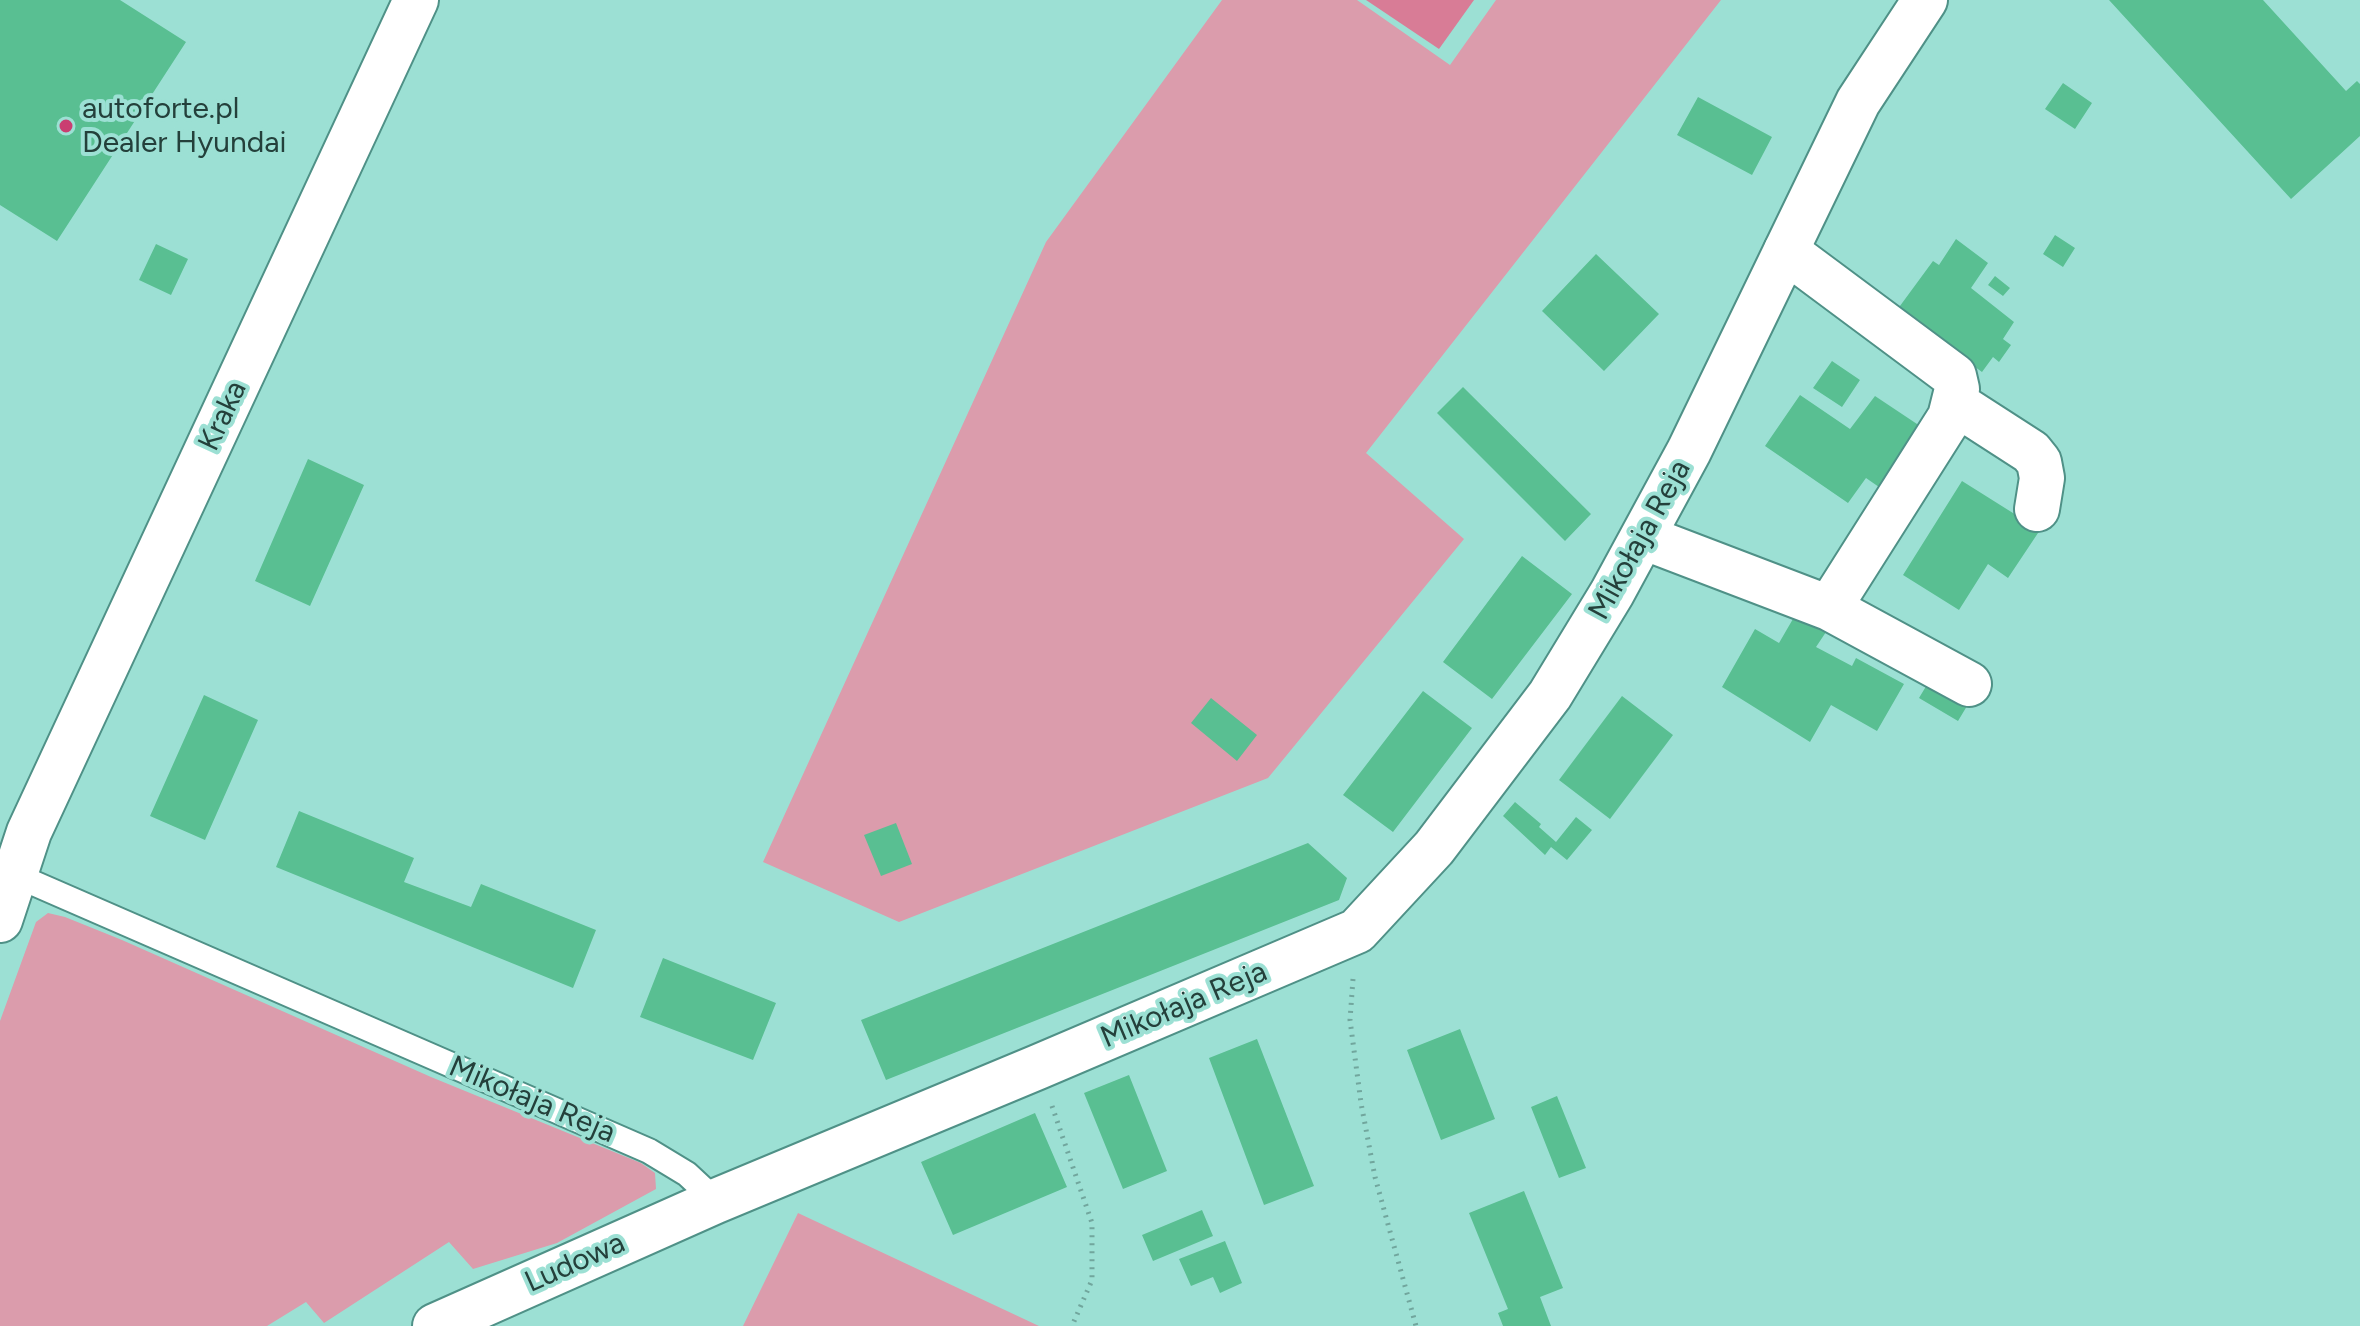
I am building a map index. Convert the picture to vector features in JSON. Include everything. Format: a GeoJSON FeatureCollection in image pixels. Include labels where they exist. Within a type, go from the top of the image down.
{"type":"FeatureCollection","features":[{"type":"Feature","properties":{"kind":"street","name":"Kraka"},"geometry":{"type":"LineString","coordinates":[[15,875],[29,832],[416,0]]}},
{"type":"Feature","properties":{"kind":"street","name":"Mikołaja Reja"},"geometry":{"type":"LineString","coordinates":[[716,1201],[1357,931],[1434,848],[1550,695],[1612,593],[1689,451],[1858,102],[1925,0]]}},
{"type":"Feature","properties":{"kind":"street"},"geometry":{"type":"LineString","coordinates":[[1786,251],[1954,376],[1957,389],[1950,417],[1829,608]]}},
{"type":"Feature","properties":{"kind":"street"},"geometry":{"type":"LineString","coordinates":[[1955,403],[2031,452],[2039,462],[2042,478],[2037,509]]}},
{"type":"Feature","properties":{"kind":"street"},"geometry":{"type":"LineString","coordinates":[[1643,537],[1829,608],[1969,684]]}},
{"type":"Feature","properties":{"kind":"street"},"geometry":{"type":"LineString","coordinates":[[0,920],[15,875]]}},
{"type":"Feature","properties":{"kind":"street","name":"Ludowa"},"geometry":{"type":"LineString","coordinates":[[435,1326],[716,1201]]}},
{"type":"Feature","properties":{"kind":"lane","name":"Mikołaja Reja"},"geometry":{"type":"LineString","coordinates":[[15,875],[649,1151],[687,1174],[716,1201]]}},
{"type":"Feature","properties":{"kind":"path"},"geometry":{"type":"LineString","coordinates":[[1357,931],[1350,1020],[1361,1103],[1375,1177],[1416,1326]]}},
{"type":"Feature","properties":{"kind":"path"},"geometry":{"type":"LineString","coordinates":[[1038,1067],[1092,1223],[1092,1280],[1072,1326]]}},
{"type":"Feature","properties":{"kind":"shaded area"},"geometry":{"type":"Polygon","coordinates":[[[1222,0],[1357,0],[1450,65],[1496,0],[1721,0],[1366,453],[1464,539],[1268,778],[899,922],[763,862],[1046,242],[1222,0]]]}},
{"type":"Feature","properties":{"kind":"shaded area"},"geometry":{"type":"Polygon","coordinates":[[[1366,0],[1474,0],[1439,49],[1366,0]]]}},
{"type":"Feature","properties":{"kind":"shaded area"},"geometry":{"type":"Polygon","coordinates":[[[48,913],[122,940],[431,1077],[641,1163],[655,1173],[656,1189],[557,1243],[473,1269],[449,1242],[324,1323],[306,1302],[267,1326],[0,1326],[0,1021],[36,922],[48,913]]]}},
{"type":"Feature","properties":{"kind":"shaded area"},"geometry":{"type":"Polygon","coordinates":[[[798,1213],[1039,1326],[743,1326],[798,1213]]]}},
{"type":"Feature","properties":{"kind":"building","name":"autoforte.pl Dealer Hyundai"},"geometry":{"type":"Polygon","coordinates":[[[0,0],[120,0],[186,42],[57,241],[0,205],[0,0]]]}},
{"type":"Feature","properties":{"kind":"building"},"geometry":{"type":"Polygon","coordinates":[[[2109,0],[2263,0],[2346,91],[2357,81],[2360,84],[2360,136],[2291,199],[2109,0]]]}},
{"type":"Feature","properties":{"kind":"building"},"geometry":{"type":"Polygon","coordinates":[[[2063,83],[2092,103],[2075,129],[2045,109],[2063,83]]]}},
{"type":"Feature","properties":{"kind":"building"},"geometry":{"type":"Polygon","coordinates":[[[1698,97],[1772,137],[1752,175],[1677,135],[1698,97]]]}},
{"type":"Feature","properties":{"kind":"building"},"geometry":{"type":"Polygon","coordinates":[[[2055,235],[2075,248],[2063,267],[2043,254],[2055,235]]]}},
{"type":"Feature","properties":{"kind":"building"},"geometry":{"type":"Polygon","coordinates":[[[1956,239],[1988,263],[1971,288],[2014,322],[2003,339],[2011,345],[1999,362],[1993,357],[1982,372],[1897,310],[1933,261],[1939,265],[1956,239]]]}},
{"type":"Feature","properties":{"kind":"building"},"geometry":{"type":"Polygon","coordinates":[[[156,244],[188,259],[171,295],[139,280],[156,244]]]}},
{"type":"Feature","properties":{"kind":"building"},"geometry":{"type":"Polygon","coordinates":[[[1596,254],[1659,314],[1604,371],[1542,311],[1596,254]]]}},
{"type":"Feature","properties":{"kind":"building"},"geometry":{"type":"Polygon","coordinates":[[[1995,276],[2010,288],[2003,296],[1988,285],[1995,276]]]}},
{"type":"Feature","properties":{"kind":"building"},"geometry":{"type":"Polygon","coordinates":[[[1832,361],[1860,380],[1842,407],[1813,388],[1832,361]]]}},
{"type":"Feature","properties":{"kind":"building"},"geometry":{"type":"Polygon","coordinates":[[[1463,387],[1591,514],[1565,541],[1437,413],[1463,387]]]}},
{"type":"Feature","properties":{"kind":"building"},"geometry":{"type":"Polygon","coordinates":[[[1800,395],[1850,429],[1875,396],[1929,432],[1889,494],[1866,478],[1848,503],[1765,446],[1800,395]]]}},
{"type":"Feature","properties":{"kind":"building"},"geometry":{"type":"Polygon","coordinates":[[[308,459],[364,485],[310,606],[255,581],[308,459]]]}},
{"type":"Feature","properties":{"kind":"building"},"geometry":{"type":"Polygon","coordinates":[[[1962,481],[2040,530],[2008,578],[1988,564],[1959,610],[1903,575],[1962,481]]]}},
{"type":"Feature","properties":{"kind":"building"},"geometry":{"type":"Polygon","coordinates":[[[1522,556],[1572,594],[1492,699],[1443,662],[1522,556]]]}},
{"type":"Feature","properties":{"kind":"building"},"geometry":{"type":"Polygon","coordinates":[[[1797,612],[1828,629],[1816,647],[1852,666],[1856,658],[1904,684],[1877,731],[1831,705],[1810,742],[1722,687],[1755,629],[1779,643],[1797,612]]]}},
{"type":"Feature","properties":{"kind":"building"},"geometry":{"type":"Polygon","coordinates":[[[1931,678],[1970,701],[1958,721],[1919,698],[1931,678]]]}},
{"type":"Feature","properties":{"kind":"building"},"geometry":{"type":"Polygon","coordinates":[[[1423,691],[1472,728],[1393,832],[1343,795],[1423,691]]]}},
{"type":"Feature","properties":{"kind":"building"},"geometry":{"type":"Polygon","coordinates":[[[204,695],[258,720],[205,840],[150,816],[204,695]]]}},
{"type":"Feature","properties":{"kind":"building"},"geometry":{"type":"Polygon","coordinates":[[[1622,696],[1673,735],[1610,819],[1559,780],[1622,696]]]}},
{"type":"Feature","properties":{"kind":"building"},"geometry":{"type":"Polygon","coordinates":[[[1211,698],[1257,735],[1237,761],[1191,723],[1211,698]]]}},
{"type":"Feature","properties":{"kind":"building"},"geometry":{"type":"Polygon","coordinates":[[[1515,802],[1541,824],[1539,827],[1556,842],[1576,817],[1592,830],[1567,860],[1551,847],[1545,855],[1503,816],[1515,802]]]}},
{"type":"Feature","properties":{"kind":"building"},"geometry":{"type":"Polygon","coordinates":[[[299,811],[414,858],[404,882],[471,907],[481,884],[596,930],[573,988],[276,867],[299,811]]]}},
{"type":"Feature","properties":{"kind":"building"},"geometry":{"type":"Polygon","coordinates":[[[896,823],[912,864],[881,876],[864,835],[896,823]]]}},
{"type":"Feature","properties":{"kind":"building"},"geometry":{"type":"Polygon","coordinates":[[[1308,843],[1347,878],[1339,900],[886,1080],[861,1020],[1308,843]]]}},
{"type":"Feature","properties":{"kind":"building"},"geometry":{"type":"Polygon","coordinates":[[[663,958],[776,1003],[753,1060],[640,1017],[663,958]]]}},
{"type":"Feature","properties":{"kind":"building"},"geometry":{"type":"Polygon","coordinates":[[[1460,1029],[1495,1119],[1441,1140],[1407,1050],[1460,1029]]]}},
{"type":"Feature","properties":{"kind":"building"},"geometry":{"type":"Polygon","coordinates":[[[1257,1039],[1314,1186],[1264,1205],[1209,1058],[1257,1039]]]}},
{"type":"Feature","properties":{"kind":"building"},"geometry":{"type":"Polygon","coordinates":[[[1129,1075],[1167,1171],[1123,1189],[1084,1093],[1129,1075]]]}},
{"type":"Feature","properties":{"kind":"building"},"geometry":{"type":"Polygon","coordinates":[[[1557,1096],[1586,1168],[1559,1178],[1531,1107],[1557,1096]]]}},
{"type":"Feature","properties":{"kind":"building"},"geometry":{"type":"Polygon","coordinates":[[[1035,1113],[1067,1187],[953,1235],[921,1162],[1035,1113]]]}},
{"type":"Feature","properties":{"kind":"building"},"geometry":{"type":"Polygon","coordinates":[[[1524,1191],[1563,1288],[1540,1297],[1551,1326],[1503,1326],[1498,1313],[1508,1309],[1469,1213],[1524,1191]]]}},
{"type":"Feature","properties":{"kind":"building"},"geometry":{"type":"Polygon","coordinates":[[[1202,1210],[1213,1236],[1153,1261],[1142,1235],[1202,1210]]]}},
{"type":"Feature","properties":{"kind":"building"},"geometry":{"type":"Polygon","coordinates":[[[1225,1241],[1242,1283],[1220,1293],[1213,1277],[1191,1286],[1179,1259],[1225,1241]]]}},
{"type":"Feature","properties":{"kind":"place","name":"autoforte.pl Dealer Hyundai"},"geometry":{"type":"Point","coordinates":[66,126]}}]}
